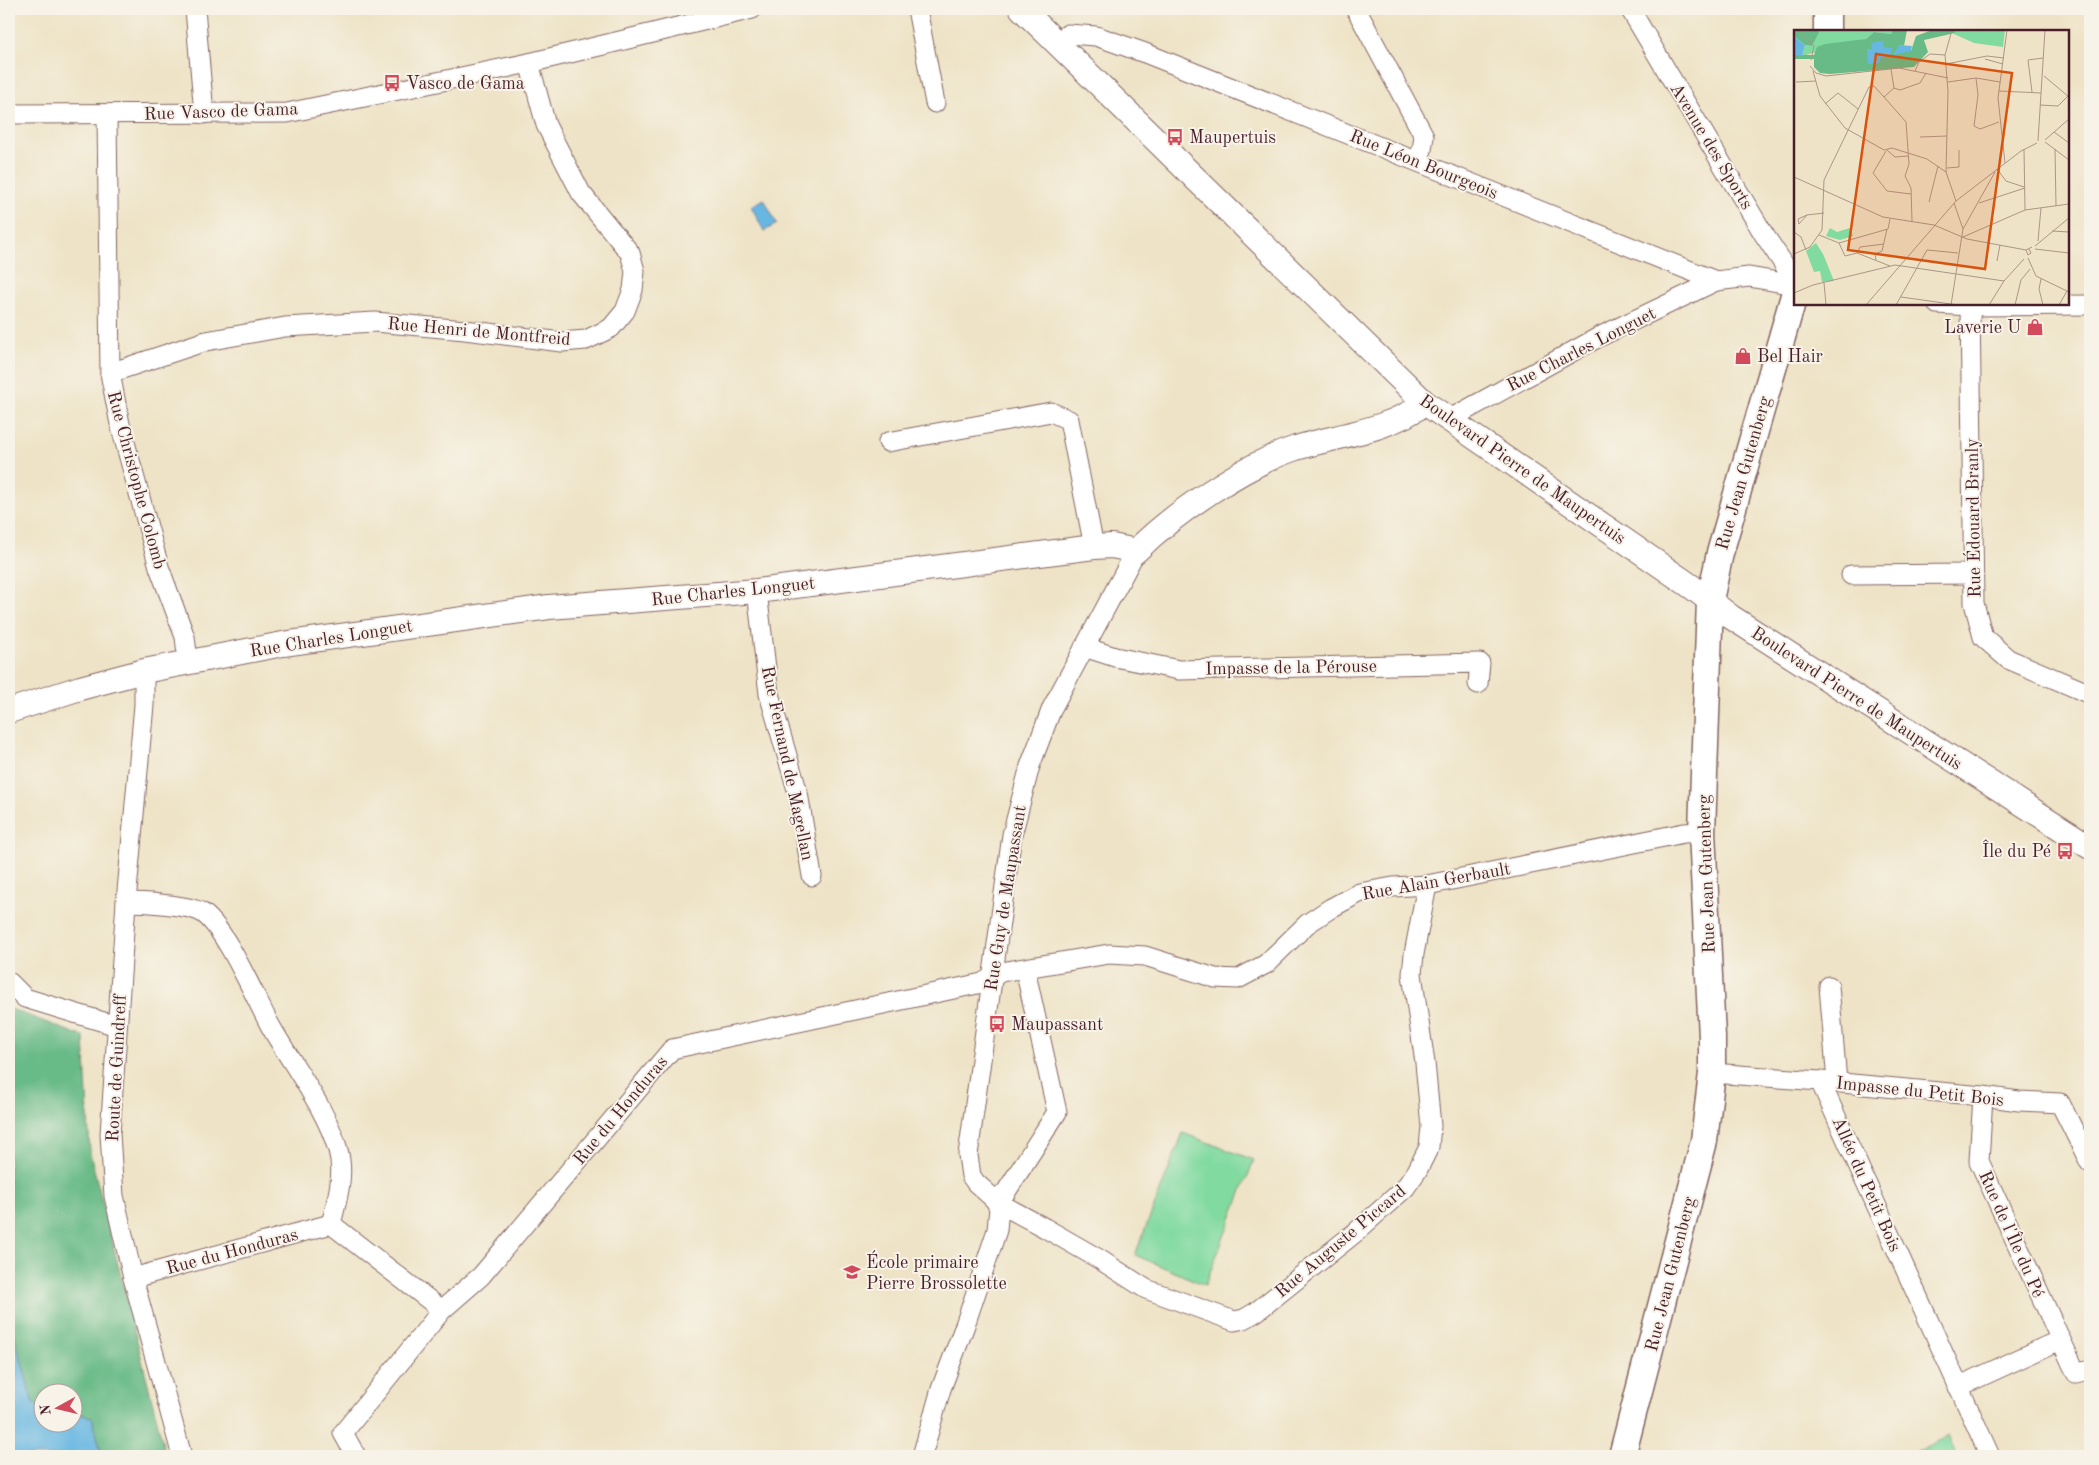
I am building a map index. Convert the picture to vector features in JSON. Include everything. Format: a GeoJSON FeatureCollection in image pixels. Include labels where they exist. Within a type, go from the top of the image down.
{"type":"FeatureCollection","features":[{"type":"Feature","properties":{"kind":"main road"},"geometry":{"type":"LineString","coordinates":[[1826,9],[1826,30]]}},
{"type":"Feature","properties":{"kind":"main road","name":"Rue Jean Gutenberg"},"geometry":{"type":"LineString","coordinates":[[1622,1456],[1704,1141],[1712,1073],[1702,832],[1710,600],[1720,554],[1794,295]]}},
{"type":"Feature","properties":{"kind":"street"},"geometry":{"type":"LineString","coordinates":[[194,9],[204,114]]}},
{"type":"Feature","properties":{"kind":"street","name":"Rue Vasco de Gama"},"geometry":{"type":"LineString","coordinates":[[9,114],[287,113],[529,64],[752,9]]}},
{"type":"Feature","properties":{"kind":"street"},"geometry":{"type":"LineString","coordinates":[[916,9],[935,103]]}},
{"type":"Feature","properties":{"kind":"street"},"geometry":{"type":"LineString","coordinates":[[1356,9],[1424,136],[1422,150],[1417,161]]}},
{"type":"Feature","properties":{"kind":"street","name":"Avenue des Sports"},"geometry":{"type":"LineString","coordinates":[[1630,9],[1763,233],[1794,281]]}},
{"type":"Feature","properties":{"kind":"street","name":"Boulevard Pierre de Maupertuis"},"geometry":{"type":"LineString","coordinates":[[1032,12],[1057,43],[1424,403],[1710,600],[1731,617],[2090,847]]}},
{"type":"Feature","properties":{"kind":"street","name":"Rue Léon Bourgeois"},"geometry":{"type":"LineString","coordinates":[[1057,43],[1068,34],[1096,36],[1145,53],[1716,281],[1749,277],[1794,283]]}},
{"type":"Feature","properties":{"kind":"street","name":"Rue Henri de Montfreid"},"geometry":{"type":"LineString","coordinates":[[110,373],[206,341],[285,327],[375,322],[465,330],[562,342],[586,340],[611,328],[625,311],[633,290],[635,271],[630,253],[581,194],[546,125],[529,64]]}},
{"type":"Feature","properties":{"kind":"street","name":"Rue Christophe Colomb"},"geometry":{"type":"LineString","coordinates":[[107,114],[110,373],[120,424],[159,566],[186,637],[188,662]]}},
{"type":"Feature","properties":{"kind":"street","name":"Rue Charles Longuet"},"geometry":{"type":"LineString","coordinates":[[1448,420],[1599,337],[1716,281]]}},
{"type":"Feature","properties":{"kind":"street"},"geometry":{"type":"LineString","coordinates":[[1954,305],[2090,305]]}},
{"type":"Feature","properties":{"kind":"street","name":"Rue Édouard Branly"},"geometry":{"type":"LineString","coordinates":[[1970,306],[1974,603],[1983,637],[2008,659],[2090,694]]}},
{"type":"Feature","properties":{"kind":"street"},"geometry":{"type":"LineString","coordinates":[[1136,551],[1158,530],[1256,465],[1294,449],[1391,422],[1412,412],[1424,403]]}},
{"type":"Feature","properties":{"kind":"street"},"geometry":{"type":"LineString","coordinates":[[888,442],[1051,412],[1069,420],[1094,547]]}},
{"type":"Feature","properties":{"kind":"street","name":"Rue Charles Longuet"},"geometry":{"type":"LineString","coordinates":[[9,711],[80,688],[144,671],[283,644],[549,607],[757,591],[1094,547],[1112,546],[1136,551]]}},
{"type":"Feature","properties":{"kind":"street","name":"Rue Guy de Maupassant"},"geometry":{"type":"LineString","coordinates":[[997,1204],[971,1176],[968,1155],[991,977],[1012,836],[1030,766],[1052,708],[1136,551]]}},
{"type":"Feature","properties":{"kind":"street"},"geometry":{"type":"LineString","coordinates":[[1851,574],[1973,574]]}},
{"type":"Feature","properties":{"kind":"street","name":"Rue Fernand de Magellan"},"geometry":{"type":"LineString","coordinates":[[757,591],[769,694],[798,793],[812,876]]}},
{"type":"Feature","properties":{"kind":"street","name":"Impasse de la Pérouse"},"geometry":{"type":"LineString","coordinates":[[1084,647],[1115,657],[1179,670],[1480,663],[1478,684]]}},
{"type":"Feature","properties":{"kind":"street","name":"Route de Guindreff"},"geometry":{"type":"LineString","coordinates":[[144,671],[144,705],[126,902],[110,1134],[114,1196],[133,1278],[182,1456]]}},
{"type":"Feature","properties":{"kind":"street","name":"Rue Alain Gerbault"},"geometry":{"type":"LineString","coordinates":[[991,977],[1001,972],[1108,954],[1145,956],[1215,978],[1238,979],[1266,964],[1315,919],[1358,893],[1393,887],[1427,885],[1566,858],[1684,832],[1702,832]]}},
{"type":"Feature","properties":{"kind":"street","name":"Rue Auguste Piccard"},"geometry":{"type":"LineString","coordinates":[[997,1204],[1008,1208],[1100,1259],[1146,1289],[1234,1321],[1244,1319],[1256,1312],[1356,1232],[1405,1188],[1417,1171],[1429,1147],[1431,1126],[1425,1064],[1412,974],[1427,885]]}},
{"type":"Feature","properties":{"kind":"street"},"geometry":{"type":"LineString","coordinates":[[126,902],[147,902],[200,911],[211,920],[235,957],[262,1011],[321,1110],[338,1151],[341,1183],[331,1224],[442,1310]]}},
{"type":"Feature","properties":{"kind":"street"},"geometry":{"type":"LineString","coordinates":[[922,1456],[940,1388],[968,1316],[997,1230],[997,1204],[1057,1112],[1025,968]]}},
{"type":"Feature","properties":{"kind":"street","name":"Rue du Honduras"},"geometry":{"type":"LineString","coordinates":[[356,1456],[343,1433],[442,1310],[481,1276],[672,1049],[982,983],[991,977]]}},
{"type":"Feature","properties":{"kind":"street"},"geometry":{"type":"LineString","coordinates":[[9,982],[25,998],[117,1026]]}},
{"type":"Feature","properties":{"kind":"street","name":"Allée du Petit Bois"},"geometry":{"type":"LineString","coordinates":[[1829,986],[1829,1082],[1958,1387]]}},
{"type":"Feature","properties":{"kind":"street"},"geometry":{"type":"LineString","coordinates":[[1712,1073],[1829,1082]]}},
{"type":"Feature","properties":{"kind":"street","name":"Impasse du Petit Bois"},"geometry":{"type":"LineString","coordinates":[[1829,1082],[2019,1101],[2060,1103],[2090,1163]]}},
{"type":"Feature","properties":{"kind":"street","name":"Rue de l'Île du Pé"},"geometry":{"type":"LineString","coordinates":[[1983,1096],[1979,1161],[2076,1373],[2090,1369]]}},
{"type":"Feature","properties":{"kind":"street","name":"Rue du Honduras"},"geometry":{"type":"LineString","coordinates":[[133,1278],[331,1224]]}},
{"type":"Feature","properties":{"kind":"street"},"geometry":{"type":"LineString","coordinates":[[1990,1456],[1958,1387],[2060,1340]]}},
{"type":"Feature","properties":{"kind":"green space"},"geometry":{"type":"Polygon","coordinates":[[[9,1008],[84,1037],[90,1153],[166,1456],[102,1456],[92,1417],[82,1415],[82,1382],[32,1382],[32,1400],[13,1330],[9,1323],[9,1008]]]}},
{"type":"Feature","properties":{"kind":"green space"},"geometry":{"type":"Polygon","coordinates":[[[1183,1133],[1254,1160],[1205,1285],[1135,1255],[1183,1133]]]}},
{"type":"Feature","properties":{"kind":"green space"},"geometry":{"type":"Polygon","coordinates":[[[1948,1436],[1957,1456],[1907,1456],[1948,1436]]]}},
{"type":"Feature","properties":{"kind":"water"},"geometry":{"type":"Polygon","coordinates":[[[764,199],[777,224],[764,231],[751,206],[764,199]]]}},
{"type":"Feature","properties":{"kind":"water"},"geometry":{"type":"Polygon","coordinates":[[[9,1323],[13,1330],[32,1399],[32,1432],[82,1432],[82,1415],[92,1417],[102,1456],[9,1456],[9,1323]]]}},
{"type":"Feature","properties":{"kind":"place","name":"Vasco de Gama"},"geometry":{"type":"Point","coordinates":[392,83]}},
{"type":"Feature","properties":{"kind":"place","name":"Maupertuis"},"geometry":{"type":"Point","coordinates":[1175,137]}},
{"type":"Feature","properties":{"kind":"place","name":"Laverie U"},"geometry":{"type":"Point","coordinates":[2035,327]}},
{"type":"Feature","properties":{"kind":"place","name":"Bel Hair"},"geometry":{"type":"Point","coordinates":[1743,356]}},
{"type":"Feature","properties":{"kind":"place","name":"Île du Pé"},"geometry":{"type":"Point","coordinates":[2065,851]}},
{"type":"Feature","properties":{"kind":"place","name":"Maupassant"},"geometry":{"type":"Point","coordinates":[997,1024]}},
{"type":"Feature","properties":{"kind":"place","name":"École primaire Pierre Brossolette"},"geometry":{"type":"Point","coordinates":[852,1272]}}]}
